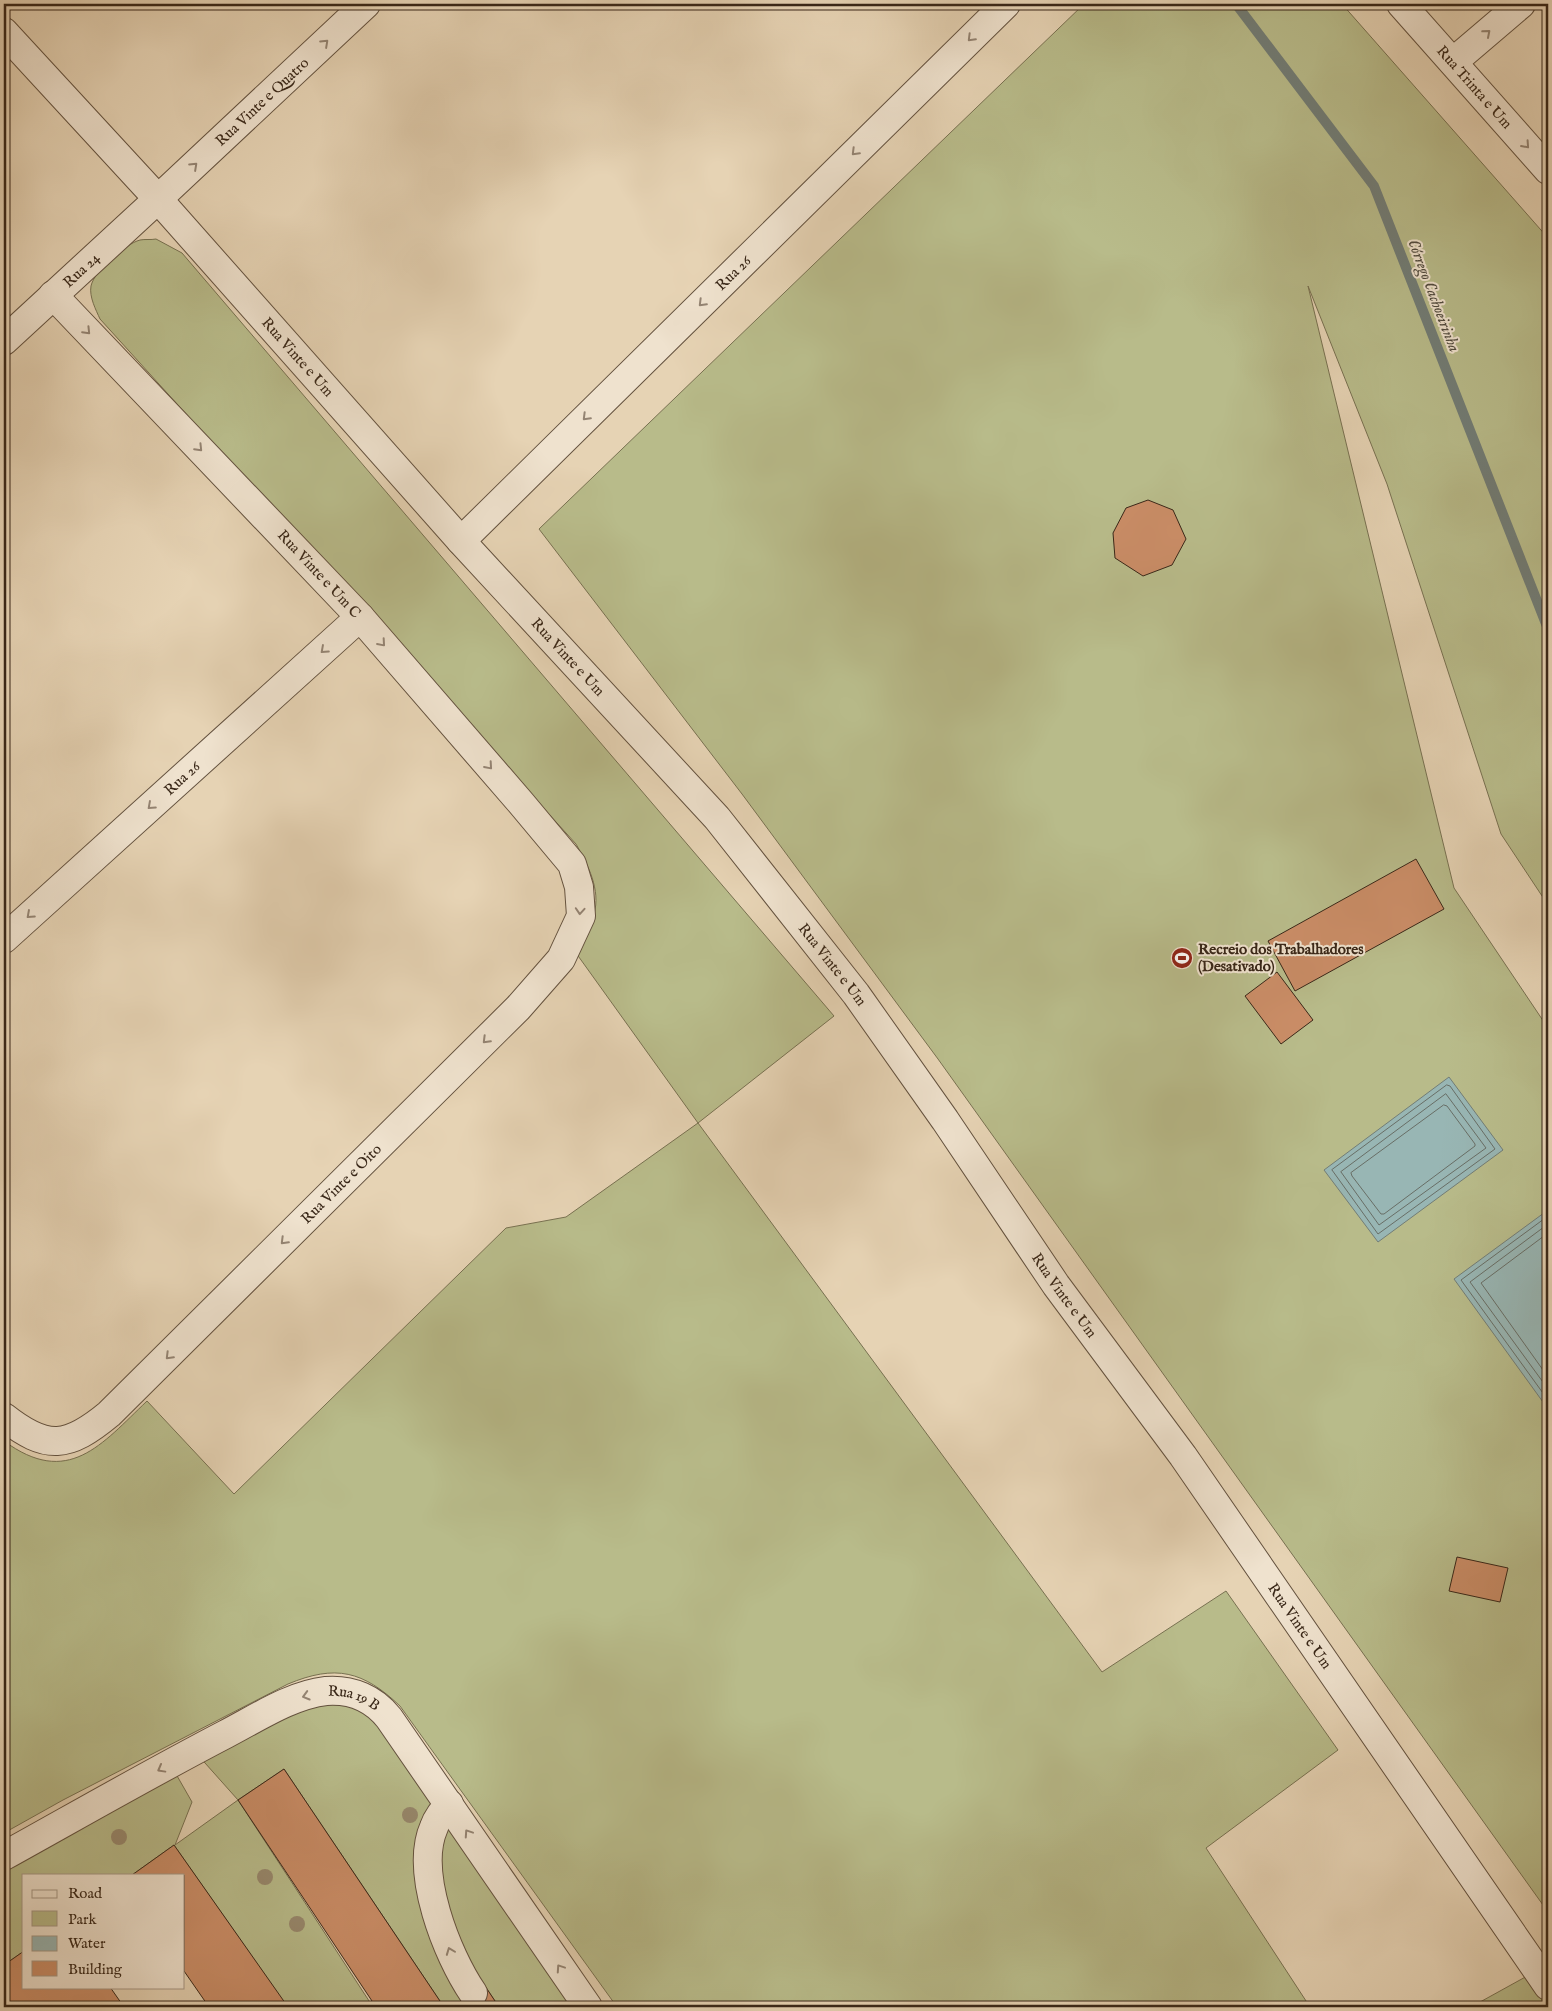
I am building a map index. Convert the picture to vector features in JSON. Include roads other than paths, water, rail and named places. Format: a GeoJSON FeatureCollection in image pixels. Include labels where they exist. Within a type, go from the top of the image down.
{"type":"FeatureCollection","features":[{"type":"Feature","properties":{"kind":"street","name":"Rua Vinte e Quatro"},"geometry":{"type":"LineString","coordinates":[[158,199],[366,4]]}},
{"type":"Feature","properties":{"kind":"street","name":"Rua 26"},"geometry":{"type":"LineString","coordinates":[[461,541],[1006,4]]}},
{"type":"Feature","properties":{"kind":"street","name":"Rua Trinta e Um"},"geometry":{"type":"LineString","coordinates":[[1401,4],[1548,170]]}},
{"type":"Feature","properties":{"kind":"street"},"geometry":{"type":"LineString","coordinates":[[1453,62],[1520,4]]}},
{"type":"Feature","properties":{"kind":"street","name":"Rua Vinte e Um"},"geometry":{"type":"LineString","coordinates":[[4,32],[158,199],[461,541],[717,818],[856,994],[945,1120],[1056,1285],[1189,1464],[1548,1986]]}},
{"type":"Feature","properties":{"kind":"street","name":"Rua 24"},"geometry":{"type":"LineString","coordinates":[[4,341],[158,199]]}},
{"type":"Feature","properties":{"kind":"street","name":"Rua Vinte e Um C"},"geometry":{"type":"LineString","coordinates":[[54,295],[360,617],[522,803],[572,864]]}},
{"type":"Feature","properties":{"kind":"street","name":"Rua 26"},"geometry":{"type":"LineString","coordinates":[[4,939],[360,617]]}},
{"type":"Feature","properties":{"kind":"street","name":"Rua Vinte e Oito"},"geometry":{"type":"LineString","coordinates":[[4,1417],[30,1435],[46,1440],[60,1441],[77,1437],[92,1429],[109,1414],[518,1008],[561,959],[581,916],[580,887],[572,864]]}},
{"type":"Feature","properties":{"kind":"street","name":"Rua 19 B"},"geometry":{"type":"LineString","coordinates":[[4,1856],[176,1760],[296,1699],[328,1691],[358,1695],[381,1708],[588,2007]]}},
{"type":"Feature","properties":{"kind":"street"},"geometry":{"type":"LineString","coordinates":[[449,1804],[434,1827],[430,1841],[427,1860],[429,1880],[449,1950],[457,1969],[473,1993]]}},
{"type":"Feature","properties":{"kind":"water"},"geometry":{"type":"Polygon","coordinates":[[[1449,1077],[1503,1150],[1378,1242],[1324,1170],[1449,1077]]]}},
{"type":"Feature","properties":{"kind":"water"},"geometry":{"type":"Polygon","coordinates":[[[1548,1210],[1548,1409],[1454,1279],[1548,1210]]]}},
{"type":"Feature","properties":{"kind":"waterway","name":"Córrego Cachoeirinha"},"geometry":{"type":"LineString","coordinates":[[1236,4],[1374,186],[1548,629]]}},
{"type":"Feature","properties":{"kind":"place","name":"Recreio dos Trabalhadores (Desativado)"},"geometry":{"type":"Point","coordinates":[1182,958]}}]}
